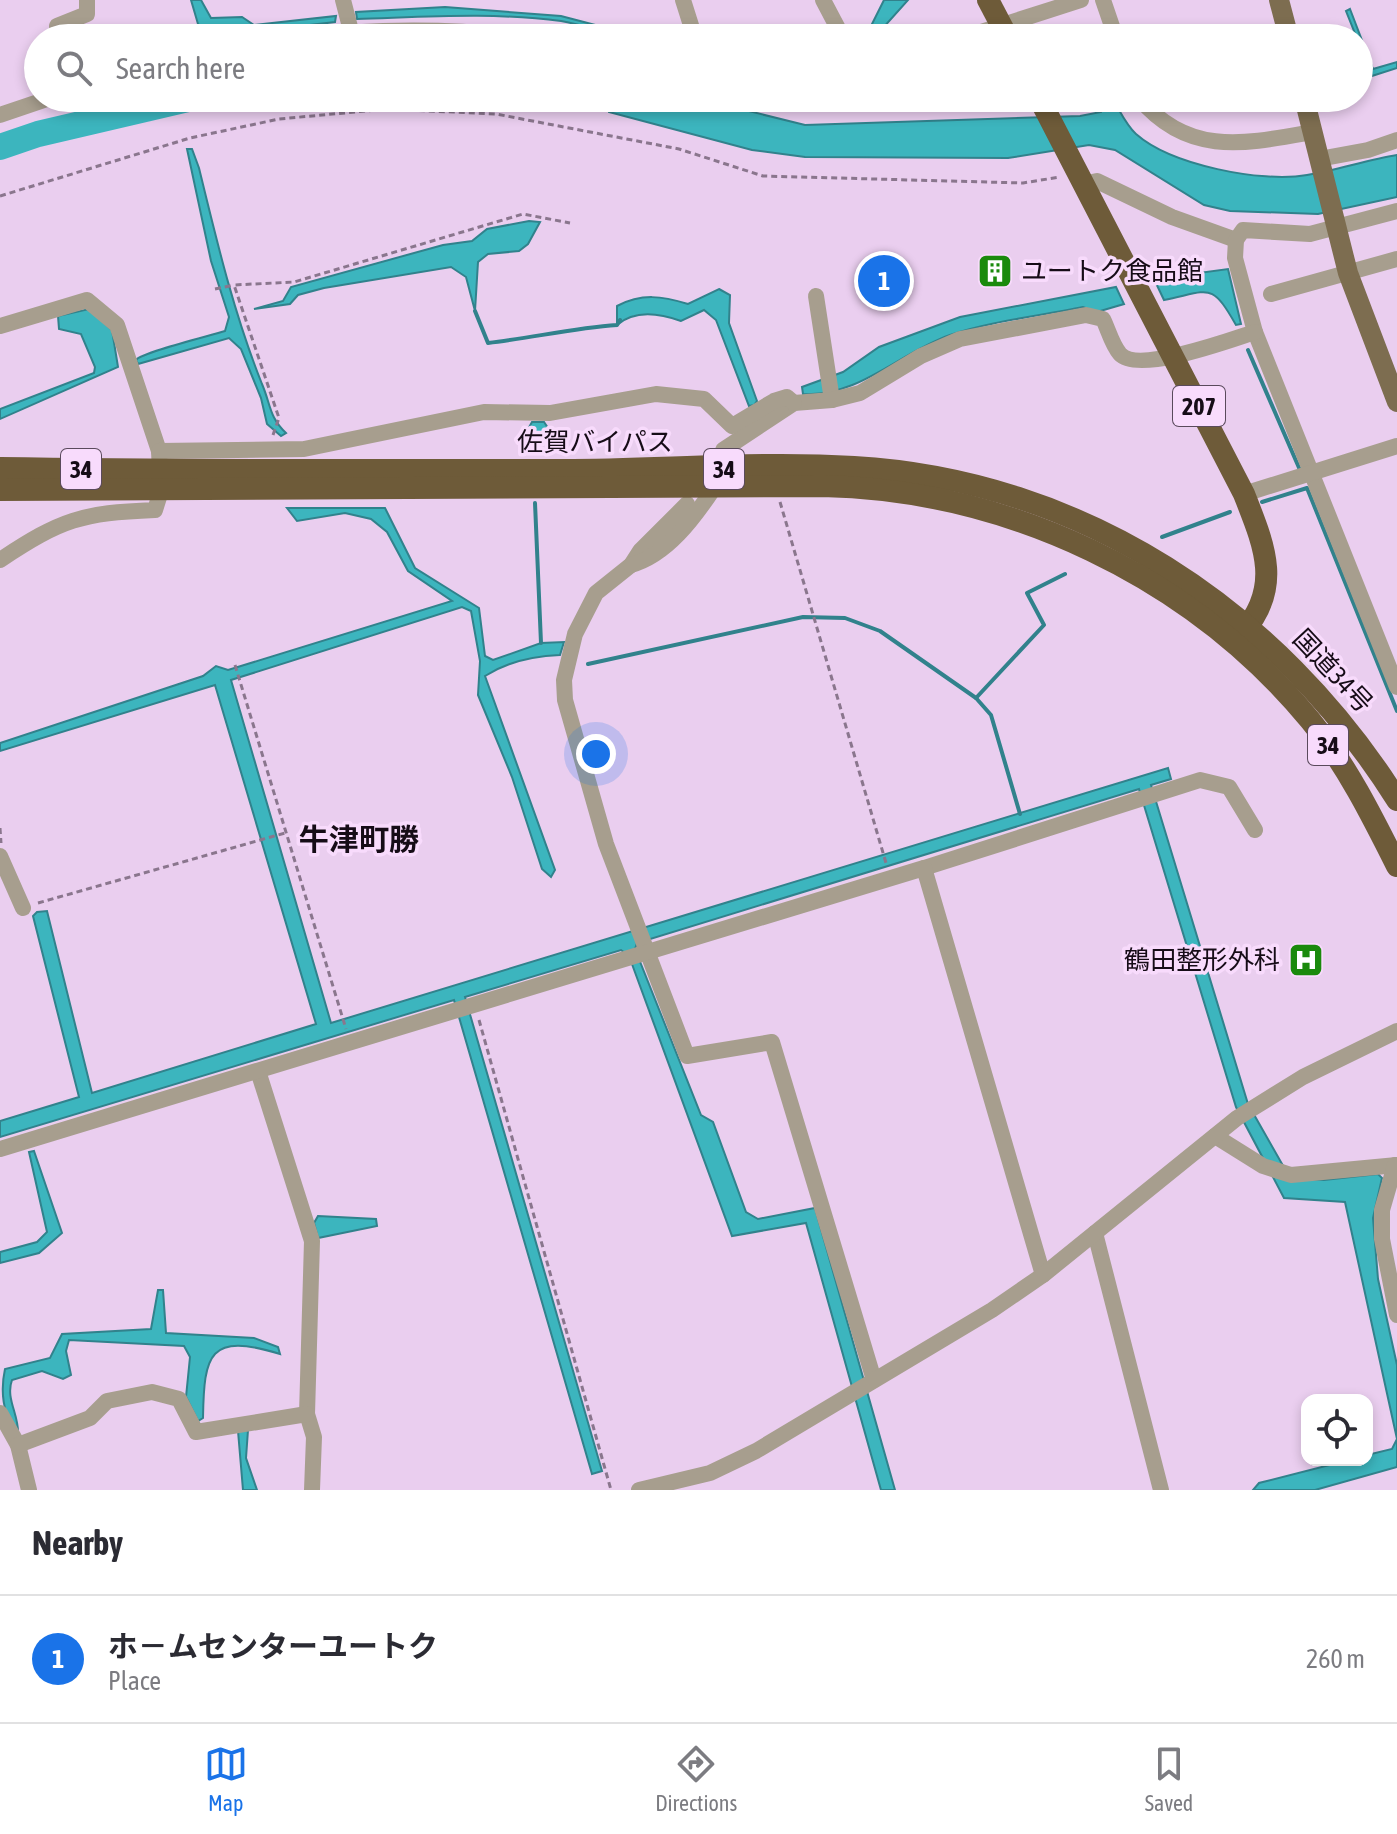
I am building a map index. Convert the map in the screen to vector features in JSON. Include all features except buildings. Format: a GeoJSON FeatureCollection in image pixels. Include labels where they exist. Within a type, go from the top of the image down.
{"type":"FeatureCollection","features":[{"type":"Feature","properties":{"kind":"highway"},"geometry":{"type":"LineString","coordinates":[[988,0],[1001,24]]}},
{"type":"Feature","properties":{"kind":"highway","name":"207"},"geometry":{"type":"LineString","coordinates":[[1046,112],[1244,494],[1264,547],[1267,574],[1264,599],[1249,625],[1233,643]]}},
{"type":"Feature","properties":{"kind":"highway","name":"佐賀バイパス"},"geometry":{"type":"LineString","coordinates":[[0,490],[160,471],[344,470],[726,459],[851,467],[942,479],[1051,510],[1143,553],[1197,585],[1249,625]]}},
{"type":"Feature","properties":{"kind":"highway","name":"佐賀バイパス"},"geometry":{"type":"LineString","coordinates":[[0,468],[714,488],[866,487],[917,494],[1024,520],[1116,563],[1169,595],[1233,643]]}},
{"type":"Feature","properties":{"kind":"highway","name":"国道34号"},"geometry":{"type":"LineString","coordinates":[[1249,625],[1326,700],[1363,746],[1397,800]]}},
{"type":"Feature","properties":{"kind":"highway","name":"国道34号"},"geometry":{"type":"LineString","coordinates":[[1233,643],[1311,721],[1345,770],[1397,866]]}},
{"type":"Feature","properties":{"kind":"main road"},"geometry":{"type":"LineString","coordinates":[[1279,0],[1285,24]]}},
{"type":"Feature","properties":{"kind":"main road"},"geometry":{"type":"LineString","coordinates":[[1308,112],[1348,273],[1397,402]]}},
{"type":"Feature","properties":{"kind":"street"},"geometry":{"type":"LineString","coordinates":[[62,24],[87,14],[87,0]]}},
{"type":"Feature","properties":{"kind":"street"},"geometry":{"type":"LineString","coordinates":[[683,0],[691,24]]}},
{"type":"Feature","properties":{"kind":"street"},"geometry":{"type":"LineString","coordinates":[[823,0],[836,24]]}},
{"type":"Feature","properties":{"kind":"street"},"geometry":{"type":"LineString","coordinates":[[1022,24],[1081,0]]}},
{"type":"Feature","properties":{"kind":"street"},"geometry":{"type":"LineString","coordinates":[[1103,0],[1111,24]]}},
{"type":"Feature","properties":{"kind":"street"},"geometry":{"type":"LineString","coordinates":[[325,24],[347,16],[403,24]]}},
{"type":"Feature","properties":{"kind":"street"},"geometry":{"type":"LineString","coordinates":[[0,115],[24,107]]}},
{"type":"Feature","properties":{"kind":"street"},"geometry":{"type":"LineString","coordinates":[[1151,112],[1195,140],[1246,144],[1313,132]]}},
{"type":"Feature","properties":{"kind":"street"},"geometry":{"type":"LineString","coordinates":[[1320,162],[1397,140]]}},
{"type":"Feature","properties":{"kind":"street"},"geometry":{"type":"LineString","coordinates":[[1081,179],[1097,181],[1172,217],[1236,240]]}},
{"type":"Feature","properties":{"kind":"street"},"geometry":{"type":"LineString","coordinates":[[1397,211],[1310,234],[1243,230],[1236,240],[1235,258],[1255,332],[1310,476],[1397,687]]}},
{"type":"Feature","properties":{"kind":"street"},"geometry":{"type":"LineString","coordinates":[[1271,294],[1397,259]]}},
{"type":"Feature","properties":{"kind":"street"},"geometry":{"type":"LineString","coordinates":[[816,296],[832,400]]}},
{"type":"Feature","properties":{"kind":"street"},"geometry":{"type":"LineString","coordinates":[[0,326],[87,300],[117,325],[160,471],[155,510],[96,512],[69,520],[40,533],[0,560]]}},
{"type":"Feature","properties":{"kind":"street"},"geometry":{"type":"LineString","coordinates":[[160,471],[304,449],[484,412],[550,413],[656,394],[704,399],[732,426],[774,401],[787,397],[802,402],[832,400],[860,393],[921,356],[960,339],[1086,315],[1103,319],[1121,355],[1134,361],[1173,356],[1255,332]]}},
{"type":"Feature","properties":{"kind":"street"},"geometry":{"type":"LineString","coordinates":[[726,459],[802,402]]}},
{"type":"Feature","properties":{"kind":"street"},"geometry":{"type":"LineString","coordinates":[[344,470],[346,440]]}},
{"type":"Feature","properties":{"kind":"street"},"geometry":{"type":"LineString","coordinates":[[1244,494],[1310,476],[1397,446]]}},
{"type":"Feature","properties":{"kind":"street"},"geometry":{"type":"LineString","coordinates":[[631,565],[650,560],[695,516],[714,488]]}},
{"type":"Feature","properties":{"kind":"street"},"geometry":{"type":"LineString","coordinates":[[687,504],[640,551],[631,565],[596,593],[575,634],[564,680],[565,700],[606,844],[687,1056],[772,1042],[874,1380]]}},
{"type":"Feature","properties":{"kind":"street"},"geometry":{"type":"LineString","coordinates":[[0,1149],[625,960],[643,942],[891,879],[1200,780],[1229,787],[1255,830]]}},
{"type":"Feature","properties":{"kind":"street"},"geometry":{"type":"LineString","coordinates":[[0,856],[23,908]]}},
{"type":"Feature","properties":{"kind":"street"},"geometry":{"type":"LineString","coordinates":[[924,868],[1043,1275]]}},
{"type":"Feature","properties":{"kind":"street"},"geometry":{"type":"LineString","coordinates":[[639,1490],[710,1473],[756,1451],[992,1310],[1043,1275],[1237,1118],[1303,1077],[1397,1031]]}},
{"type":"Feature","properties":{"kind":"street"},"geometry":{"type":"LineString","coordinates":[[258,1071],[312,1241],[307,1414],[314,1437],[312,1490]]}},
{"type":"Feature","properties":{"kind":"street"},"geometry":{"type":"LineString","coordinates":[[1215,1136],[1263,1166],[1291,1175],[1396,1165],[1382,1210],[1382,1239],[1397,1315]]}},
{"type":"Feature","properties":{"kind":"street"},"geometry":{"type":"LineString","coordinates":[[1095,1233],[1161,1490]]}},
{"type":"Feature","properties":{"kind":"street"},"geometry":{"type":"LineString","coordinates":[[18,1445],[90,1418],[107,1401],[152,1392],[179,1399],[196,1432],[307,1414]]}},
{"type":"Feature","properties":{"kind":"street"},"geometry":{"type":"LineString","coordinates":[[0,1413],[18,1445],[29,1490]]}},
{"type":"Feature","properties":{"kind":"path"},"geometry":{"type":"LineString","coordinates":[[0,196],[190,138],[279,119],[355,112]]}},
{"type":"Feature","properties":{"kind":"path"},"geometry":{"type":"LineString","coordinates":[[452,112],[496,114],[679,149],[763,176],[1023,183],[1081,179]]}},
{"type":"Feature","properties":{"kind":"path"},"geometry":{"type":"LineString","coordinates":[[215,289],[294,282],[523,214],[570,223]]}},
{"type":"Feature","properties":{"kind":"path"},"geometry":{"type":"LineString","coordinates":[[234,285],[279,418],[273,436]]}},
{"type":"Feature","properties":{"kind":"path"},"geometry":{"type":"LineString","coordinates":[[779,487],[780,504],[891,879]]}},
{"type":"Feature","properties":{"kind":"path"},"geometry":{"type":"LineString","coordinates":[[235,665],[341,1014]]}},
{"type":"Feature","properties":{"kind":"path"},"geometry":{"type":"LineString","coordinates":[[23,908],[285,833]]}},
{"type":"Feature","properties":{"kind":"path"},"geometry":{"type":"LineString","coordinates":[[475,1005],[611,1490]]}},
{"type":"Feature","properties":{"kind":"shaded area"},"geometry":{"type":"Polygon","coordinates":[[[191,0],[201,0],[211,18],[242,17],[252,24],[198,24],[191,0]]]}},
{"type":"Feature","properties":{"kind":"shaded area"},"geometry":{"type":"Polygon","coordinates":[[[884,0],[908,0],[887,24],[872,24],[884,0]]]}},
{"type":"Feature","properties":{"kind":"shaded area"},"geometry":{"type":"Polygon","coordinates":[[[445,7],[561,16],[592,24],[510,17],[357,19],[356,12],[445,7]]]}},
{"type":"Feature","properties":{"kind":"shaded area"},"geometry":{"type":"Polygon","coordinates":[[[1350,9],[1356,24],[1351,24],[1346,11],[1350,9]]]}},
{"type":"Feature","properties":{"kind":"shaded area"},"geometry":{"type":"Polygon","coordinates":[[[336,16],[335,22],[318,24],[263,24],[336,16]]]}},
{"type":"Feature","properties":{"kind":"shaded area"},"geometry":{"type":"Polygon","coordinates":[[[1397,62],[1397,68],[1373,76],[1373,69],[1397,62]]]}},
{"type":"Feature","properties":{"kind":"shaded area"},"geometry":{"type":"Polygon","coordinates":[[[609,112],[753,112],[805,125],[1120,112],[1136,134],[1171,155],[1242,174],[1307,175],[1397,155],[1397,197],[1318,214],[1230,211],[1204,205],[1115,150],[1089,145],[1008,158],[805,157],[752,150],[609,112]]]}},
{"type":"Feature","properties":{"kind":"shaded area"},"geometry":{"type":"Polygon","coordinates":[[[187,149],[192,149],[199,168],[227,278],[252,358],[273,416],[286,433],[281,436],[267,424],[261,398],[241,349],[229,338],[138,364],[136,360],[162,349],[225,331],[229,317],[211,261],[187,149]]]}},
{"type":"Feature","properties":{"kind":"shaded area"},"geometry":{"type":"Polygon","coordinates":[[[529,221],[540,222],[528,244],[519,251],[488,254],[478,262],[475,311],[466,277],[451,267],[324,288],[298,295],[290,304],[254,309],[283,301],[291,287],[443,245],[472,241],[487,229],[529,221]]]}},
{"type":"Feature","properties":{"kind":"shaded area"},"geometry":{"type":"Polygon","coordinates":[[[1228,269],[1241,324],[1236,325],[1214,295],[1200,292],[1164,300],[1154,279],[1228,269]]]}},
{"type":"Feature","properties":{"kind":"shaded area"},"geometry":{"type":"Polygon","coordinates":[[[1116,287],[1124,304],[1097,312],[1083,307],[966,330],[931,343],[842,389],[803,394],[802,387],[843,372],[879,347],[960,317],[1116,287]]]}},
{"type":"Feature","properties":{"kind":"shaded area"},"geometry":{"type":"Polygon","coordinates":[[[719,289],[730,295],[729,323],[757,401],[754,405],[749,406],[716,320],[704,310],[681,321],[648,314],[632,316],[617,325],[617,306],[626,302],[652,297],[688,304],[719,289]]]}},
{"type":"Feature","properties":{"kind":"shaded area"},"geometry":{"type":"Polygon","coordinates":[[[89,309],[112,330],[118,367],[0,419],[0,409],[94,373],[95,367],[81,334],[59,329],[58,316],[89,309]]]}},
{"type":"Feature","properties":{"kind":"shaded area"},"geometry":{"type":"Polygon","coordinates":[[[532,422],[544,422],[550,431],[547,442],[527,446],[523,438],[532,422]]]}},
{"type":"Feature","properties":{"kind":"shaded area"},"geometry":{"type":"Polygon","coordinates":[[[287,508],[385,508],[415,568],[479,608],[485,656],[493,660],[541,643],[564,642],[560,655],[521,661],[485,676],[555,870],[551,877],[542,869],[512,777],[478,695],[480,661],[471,611],[462,607],[231,680],[331,1023],[1168,768],[1171,779],[1151,785],[1248,1104],[1290,1178],[1324,1180],[1378,1174],[1382,1178],[1373,1218],[1378,1279],[1397,1365],[1397,1439],[1345,1202],[1284,1198],[1236,1107],[1139,789],[637,943],[635,949],[701,1115],[713,1122],[746,1212],[758,1219],[815,1208],[895,1490],[881,1490],[806,1223],[732,1236],[629,956],[621,950],[465,997],[602,1471],[592,1474],[454,1000],[0,1137],[0,1121],[79,1097],[33,916],[37,912],[47,911],[92,1093],[316,1024],[215,685],[0,751],[0,743],[203,676],[216,666],[228,670],[452,601],[408,571],[387,532],[371,519],[345,513],[297,521],[287,508]]]}},
{"type":"Feature","properties":{"kind":"shaded area"},"geometry":{"type":"Polygon","coordinates":[[[34,1151],[62,1233],[39,1253],[0,1263],[0,1252],[37,1242],[47,1232],[29,1152],[34,1151]]]}},
{"type":"Feature","properties":{"kind":"shaded area"},"geometry":{"type":"Polygon","coordinates":[[[318,1216],[376,1219],[377,1226],[318,1238],[314,1223],[318,1216]]]}},
{"type":"Feature","properties":{"kind":"shaded area"},"geometry":{"type":"Polygon","coordinates":[[[158,1290],[163,1290],[166,1333],[254,1338],[278,1347],[280,1354],[238,1346],[215,1354],[205,1378],[203,1418],[198,1421],[186,1397],[190,1357],[184,1346],[69,1340],[66,1351],[71,1375],[63,1379],[42,1371],[12,1380],[10,1394],[18,1436],[4,1403],[5,1369],[50,1358],[62,1334],[151,1329],[158,1290]]]}},
{"type":"Feature","properties":{"kind":"shaded area"},"geometry":{"type":"Polygon","coordinates":[[[248,1430],[246,1458],[257,1490],[243,1490],[238,1431],[248,1430]]]}},
{"type":"Feature","properties":{"kind":"shaded area"},"geometry":{"type":"Polygon","coordinates":[[[1397,1439],[1397,1467],[1315,1490],[1253,1490],[1259,1483],[1326,1466],[1373,1466],[1373,1454],[1392,1449],[1397,1439]]]}},
{"type":"Feature","properties":{"kind":"waterway"},"geometry":{"type":"LineString","coordinates":[[0,147],[38,134],[132,112]]}},
{"type":"Feature","properties":{"kind":"waterway"},"geometry":{"type":"LineString","coordinates":[[475,311],[488,343],[617,325],[620,320]]}},
{"type":"Feature","properties":{"kind":"waterway"},"geometry":{"type":"LineString","coordinates":[[1248,350],[1300,470]]}},
{"type":"Feature","properties":{"kind":"waterway"},"geometry":{"type":"LineString","coordinates":[[1262,502],[1307,488],[1397,711]]}},
{"type":"Feature","properties":{"kind":"waterway"},"geometry":{"type":"LineString","coordinates":[[535,503],[541,643]]}},
{"type":"Feature","properties":{"kind":"waterway"},"geometry":{"type":"LineString","coordinates":[[1162,537],[1230,512]]}},
{"type":"Feature","properties":{"kind":"waterway"},"geometry":{"type":"LineString","coordinates":[[976,698],[1044,625],[1027,593],[1065,574]]}},
{"type":"Feature","properties":{"kind":"waterway"},"geometry":{"type":"LineString","coordinates":[[588,664],[803,617],[845,618],[880,631],[976,698],[991,715],[1020,814]]}},
{"type":"Feature","properties":{"kind":"place","name":"ユートク食品館"},"geometry":{"type":"Point","coordinates":[995,271]}},
{"type":"Feature","properties":{"kind":"place","name":"ホ－ムセンターユートク"},"geometry":{"type":"Point","coordinates":[884,281]}},
{"type":"Feature","properties":{"kind":"place","name":"鶴田整形外科"},"geometry":{"type":"Point","coordinates":[1306,960]}},
{"type":"Feature","properties":{"kind":"district","name":"牛津町勝"},"geometry":{"type":"Point","coordinates":[359,839]}}]}
